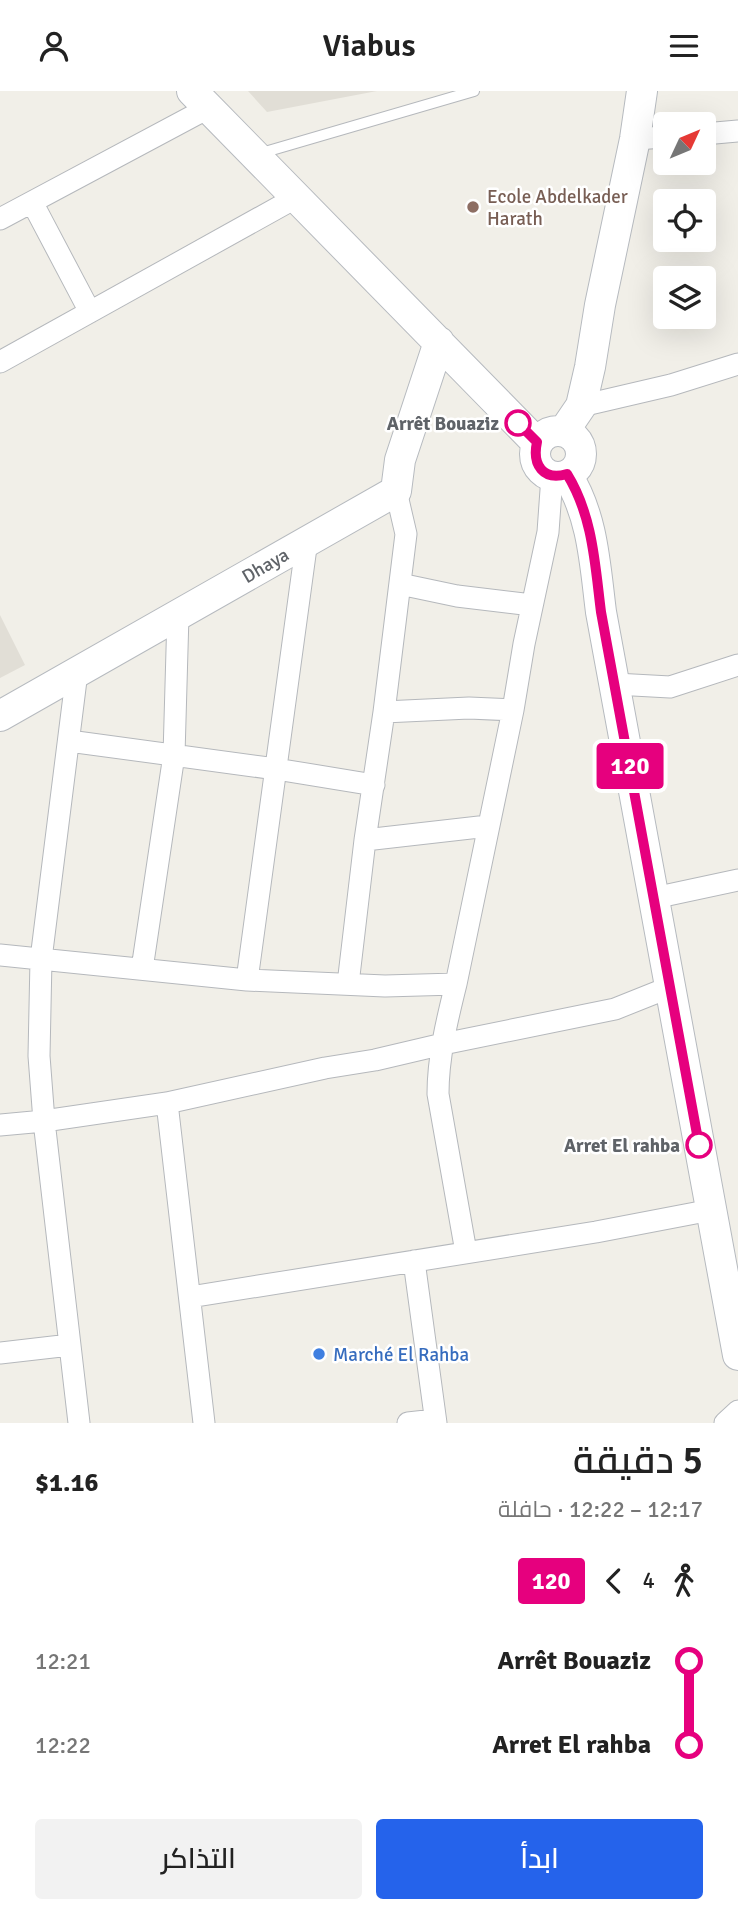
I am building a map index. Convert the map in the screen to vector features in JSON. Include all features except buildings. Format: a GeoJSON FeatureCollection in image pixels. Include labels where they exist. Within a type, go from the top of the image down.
{"type":"FeatureCollection","features":[{"type":"Feature","properties":{"kind":"street"},"geometry":{"type":"LineString","coordinates":[[581,406],[635,139],[642,91]]}},
{"type":"Feature","properties":{"kind":"street"},"geometry":{"type":"LineString","coordinates":[[0,219],[200,99],[439,342],[550,437],[575,439],[581,452],[578,465],[559,475]]}},
{"type":"Feature","properties":{"kind":"street"},"geometry":{"type":"LineString","coordinates":[[716,133],[738,131]]}},
{"type":"Feature","properties":{"kind":"street"},"geometry":{"type":"LineString","coordinates":[[635,139],[653,138]]}},
{"type":"Feature","properties":{"kind":"street"},"geometry":{"type":"LineString","coordinates":[[0,362],[297,197]]}},
{"type":"Feature","properties":{"kind":"street"},"geometry":{"type":"LineString","coordinates":[[32,202],[90,312]]}},
{"type":"Feature","properties":{"kind":"street"},"geometry":{"type":"LineString","coordinates":[[348,984],[406,534],[396,491],[400,460],[439,342]]}},
{"type":"Feature","properties":{"kind":"street"},"geometry":{"type":"LineString","coordinates":[[737,1337],[711,1210],[601,612],[593,547],[585,511],[576,489],[559,475],[545,473],[536,461],[535,454],[581,406],[671,385],[738,364]]}},
{"type":"Feature","properties":{"kind":"street"},"geometry":{"type":"LineString","coordinates":[[466,1252],[438,1094],[438,1072],[559,475]]}},
{"type":"Feature","properties":{"kind":"street","name":"Dhaya"},"geometry":{"type":"LineString","coordinates":[[0,716],[396,491]]}},
{"type":"Feature","properties":{"kind":"street"},"geometry":{"type":"LineString","coordinates":[[247,979],[307,540]]}},
{"type":"Feature","properties":{"kind":"street"},"geometry":{"type":"LineString","coordinates":[[400,584],[457,596],[532,605]]}},
{"type":"Feature","properties":{"kind":"street"},"geometry":{"type":"LineString","coordinates":[[142,969],[174,755],[178,615]]}},
{"type":"Feature","properties":{"kind":"street"},"geometry":{"type":"LineString","coordinates":[[615,684],[670,687],[738,665]]}},
{"type":"Feature","properties":{"kind":"street"},"geometry":{"type":"LineString","coordinates":[[77,672],[41,959],[39,1056],[79,1423]]}},
{"type":"Feature","properties":{"kind":"street"},"geometry":{"type":"LineString","coordinates":[[384,712],[469,708],[513,710]]}},
{"type":"Feature","properties":{"kind":"street"},"geometry":{"type":"LineString","coordinates":[[69,741],[275,769],[374,786]]}},
{"type":"Feature","properties":{"kind":"street"},"geometry":{"type":"LineString","coordinates":[[365,840],[488,826]]}},
{"type":"Feature","properties":{"kind":"street"},"geometry":{"type":"LineString","coordinates":[[654,898],[738,880]]}},
{"type":"Feature","properties":{"kind":"street"},"geometry":{"type":"LineString","coordinates":[[0,955],[247,979],[384,986],[456,984]]}},
{"type":"Feature","properties":{"kind":"street"},"geometry":{"type":"LineString","coordinates":[[0,1125],[167,1103],[325,1068],[376,1060],[615,1009],[670,987]]}},
{"type":"Feature","properties":{"kind":"street"},"geometry":{"type":"LineString","coordinates":[[167,1103],[204,1423]]}},
{"type":"Feature","properties":{"kind":"street"},"geometry":{"type":"LineString","coordinates":[[190,1297],[596,1232],[711,1210]]}},
{"type":"Feature","properties":{"kind":"street"},"geometry":{"type":"LineString","coordinates":[[408,1423],[435,1421],[414,1261]]}},
{"type":"Feature","properties":{"kind":"street"},"geometry":{"type":"LineString","coordinates":[[0,1353],[70,1345]]}},
{"type":"Feature","properties":{"kind":"street"},"geometry":{"type":"LineString","coordinates":[[726,1423],[738,1411]]}},
{"type":"Feature","properties":{"kind":"lane"},"geometry":{"type":"LineString","coordinates":[[255,155],[474,91]]}},
{"type":"Feature","properties":{"kind":"shaded area"},"geometry":{"type":"Polygon","coordinates":[[[248,91],[377,91],[267,112],[248,91]]]}},
{"type":"Feature","properties":{"kind":"shaded area"},"geometry":{"type":"Polygon","coordinates":[[[0,615],[25,665],[0,678],[0,615]]]}},
{"type":"Feature","properties":{"kind":"bus line","name":"120"},"geometry":{"type":"LineString","coordinates":[[518,423],[537,442],[535,454],[540,468],[552,476],[567,474],[585,511],[593,547],[601,612],[699,1145]]}},
{"type":"Feature","properties":{"kind":"place","name":"Ecole Abdelkader Harath"},"geometry":{"type":"Point","coordinates":[473,207]}},
{"type":"Feature","properties":{"kind":"place","name":"Arrêt Bouaziz"},"geometry":{"type":"Point","coordinates":[518,423]}},
{"type":"Feature","properties":{"kind":"place","name":"Arret El rahba"},"geometry":{"type":"Point","coordinates":[699,1145]}},
{"type":"Feature","properties":{"kind":"place","name":"Marché El Rahba"},"geometry":{"type":"Point","coordinates":[319,1354]}}]}
